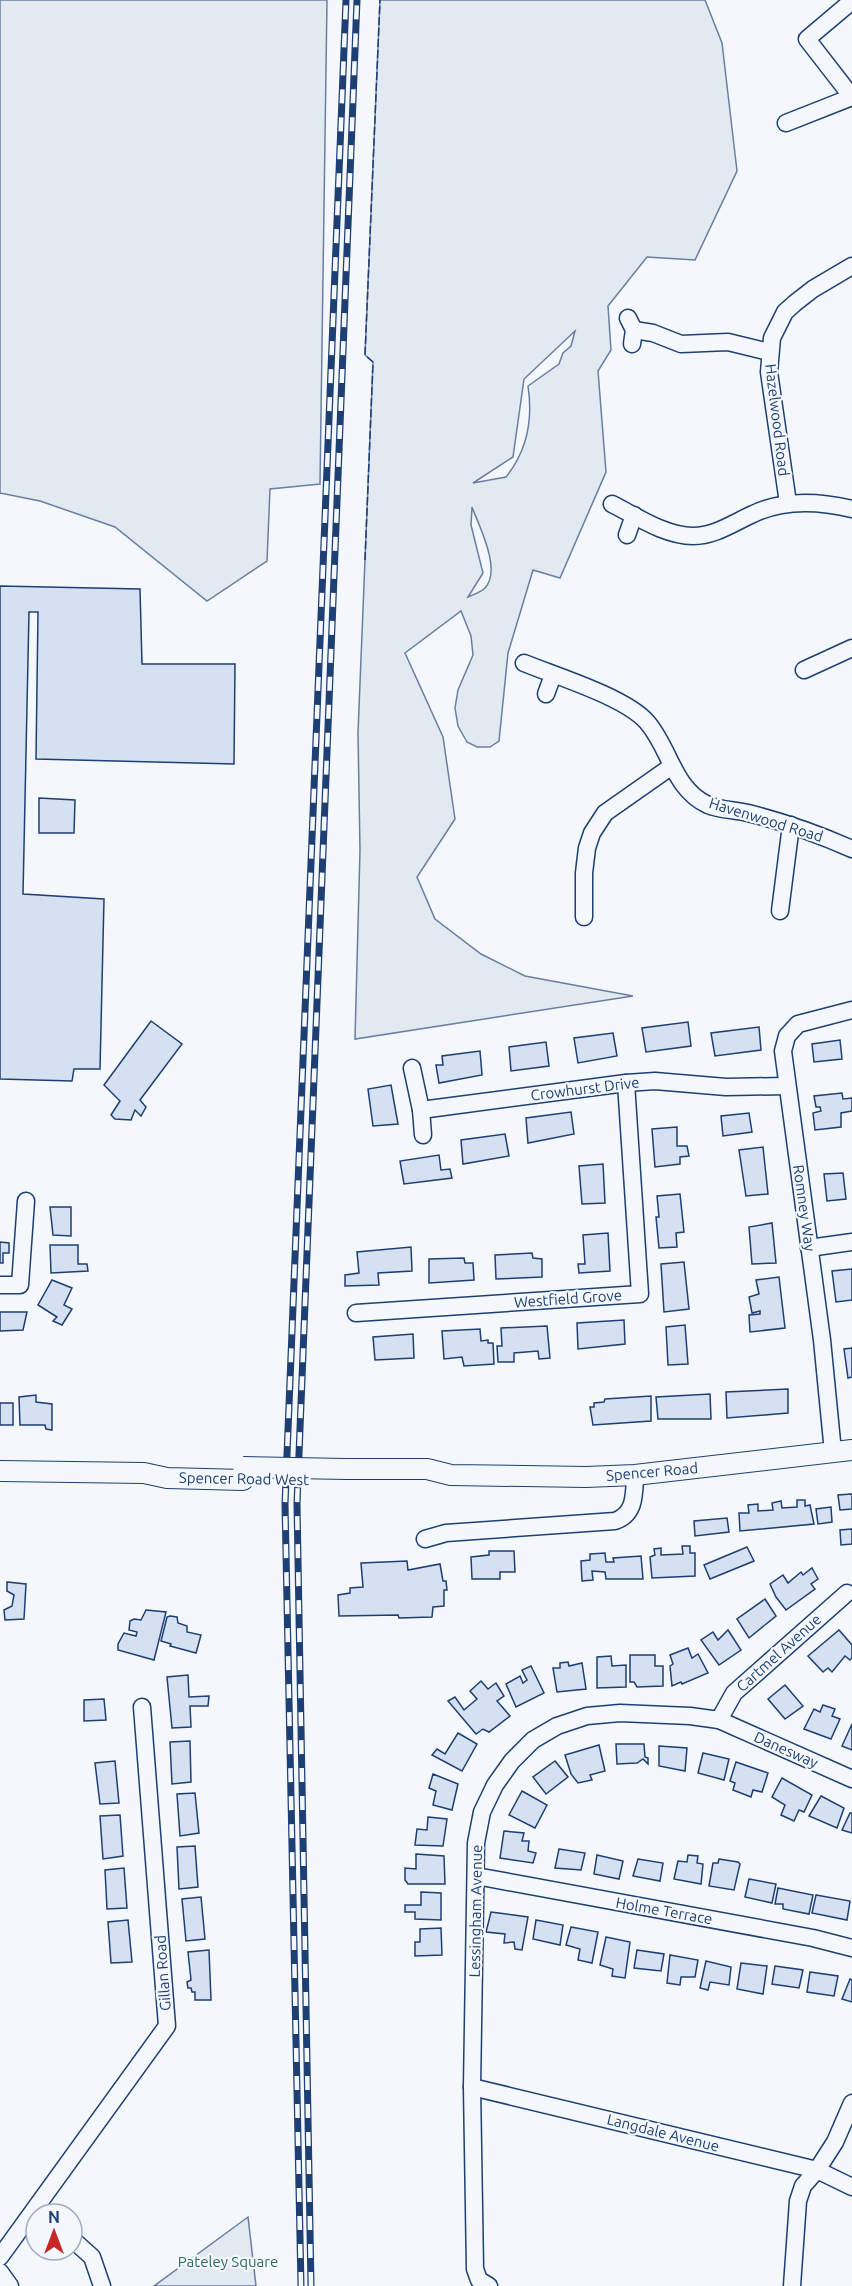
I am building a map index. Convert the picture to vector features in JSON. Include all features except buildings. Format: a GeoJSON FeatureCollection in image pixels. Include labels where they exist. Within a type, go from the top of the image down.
{"type":"FeatureCollection","features":[{"type":"Feature","properties":{"kind":"street"},"geometry":{"type":"LineString","coordinates":[[786,123],[852,97],[807,39],[852,1]]}},
{"type":"Feature","properties":{"kind":"street","name":"Hazelwood Road"},"geometry":{"type":"LineString","coordinates":[[788,503],[770,380],[769,352],[772,338],[786,312],[813,289],[852,266]]}},
{"type":"Feature","properties":{"kind":"street"},"geometry":{"type":"LineString","coordinates":[[632,331],[653,333],[681,344],[728,342],[769,352]]}},
{"type":"Feature","properties":{"kind":"street"},"geometry":{"type":"LineString","coordinates":[[612,504],[662,529],[692,536],[718,531],[768,507],[788,503],[817,502],[852,508]]}},
{"type":"Feature","properties":{"kind":"street"},"geometry":{"type":"LineString","coordinates":[[627,535],[634,515]]}},
{"type":"Feature","properties":{"kind":"street"},"geometry":{"type":"LineString","coordinates":[[804,670],[852,648]]}},
{"type":"Feature","properties":{"kind":"street","name":"Havenwood Road"},"geometry":{"type":"LineString","coordinates":[[524,663],[613,699],[637,712],[654,731],[687,790],[709,805],[791,825],[852,849]]}},
{"type":"Feature","properties":{"kind":"street"},"geometry":{"type":"LineString","coordinates":[[546,694],[553,675]]}},
{"type":"Feature","properties":{"kind":"street"},"geometry":{"type":"LineString","coordinates":[[584,917],[576,893],[592,833],[605,813],[672,766]]}},
{"type":"Feature","properties":{"kind":"street"},"geometry":{"type":"LineString","coordinates":[[780,911],[791,825]]}},
{"type":"Feature","properties":{"kind":"street","name":"Romney Way"},"geometry":{"type":"LineString","coordinates":[[843,1451],[809,1248],[783,1051],[787,1036],[798,1024],[852,1010]]}},
{"type":"Feature","properties":{"kind":"street"},"geometry":{"type":"LineString","coordinates":[[412,1068],[421,1110],[423,1135]]}},
{"type":"Feature","properties":{"kind":"street","name":"Crowhurst Drive"},"geometry":{"type":"LineString","coordinates":[[421,1110],[655,1081],[726,1087],[786,1086]]}},
{"type":"Feature","properties":{"kind":"street","name":"Westfield Grove"},"geometry":{"type":"LineString","coordinates":[[357,1313],[640,1294],[626,1083]]}},
{"type":"Feature","properties":{"kind":"street"},"geometry":{"type":"LineString","coordinates":[[0,1285],[20,1285],[26,1201]]}},
{"type":"Feature","properties":{"kind":"street"},"geometry":{"type":"LineString","coordinates":[[809,1248],[852,1242]]}},
{"type":"Feature","properties":{"kind":"street","name":"Spencer Road"},"geometry":{"type":"LineString","coordinates":[[345,1474],[427,1481],[451,1475],[586,1477],[635,1475],[843,1451]]}},
{"type":"Feature","properties":{"kind":"street","name":"Spencer Road West"},"geometry":{"type":"LineString","coordinates":[[0,1471],[144,1473],[166,1478],[243,1473],[345,1474]]}},
{"type":"Feature","properties":{"kind":"street"},"geometry":{"type":"LineString","coordinates":[[425,1539],[446,1533],[615,1521],[628,1514],[632,1507],[635,1475]]}},
{"type":"Feature","properties":{"kind":"street","name":"Cartmel Avenue"},"geometry":{"type":"LineString","coordinates":[[719,1720],[734,1693],[847,1593]]}},
{"type":"Feature","properties":{"kind":"street","name":"Gillan Road"},"geometry":{"type":"LineString","coordinates":[[46,2202],[167,2026],[142,1707]]}},
{"type":"Feature","properties":{"kind":"street","name":"Lessingham Avenue"},"geometry":{"type":"LineString","coordinates":[[489,2286],[479,2280],[475,2269],[472,2087],[476,1843],[482,1812],[500,1777],[512,1761],[532,1740],[558,1726],[587,1716],[632,1714],[690,1716],[719,1720]]}},
{"type":"Feature","properties":{"kind":"street","name":"Danesway"},"geometry":{"type":"LineString","coordinates":[[719,1720],[852,1779]]}},
{"type":"Feature","properties":{"kind":"street","name":"Holme Terrace"},"geometry":{"type":"LineString","coordinates":[[476,1876],[813,1938],[852,1948]]}},
{"type":"Feature","properties":{"kind":"street","name":"Langdale Avenue"},"geometry":{"type":"LineString","coordinates":[[472,2087],[817,2170],[852,2187]]}},
{"type":"Feature","properties":{"kind":"street"},"geometry":{"type":"LineString","coordinates":[[792,2286],[798,2201],[803,2186],[817,2170],[835,2142],[852,2103]]}},
{"type":"Feature","properties":{"kind":"street","name":"Gillan Road"},"geometry":{"type":"LineString","coordinates":[[0,2257],[24,2229]]}},
{"type":"Feature","properties":{"kind":"street"},"geometry":{"type":"LineString","coordinates":[[84,2250],[92,2257],[102,2286]]}},
{"type":"Feature","properties":{"kind":"street"},"geometry":{"type":"LineString","coordinates":[[0,2272],[10,2286]]}},
{"type":"Feature","properties":{"kind":"green space"},"geometry":{"type":"Polygon","coordinates":[[[0,0],[327,0],[320,484],[270,489],[267,561],[207,601],[115,527],[40,501],[0,493],[0,0]]]}},
{"type":"Feature","properties":{"kind":"green space"},"geometry":{"type":"Polygon","coordinates":[[[380,0],[705,0],[722,43],[737,171],[695,260],[647,257],[608,306],[611,350],[598,371],[606,472],[560,578],[533,570],[508,653],[499,741],[490,747],[477,747],[467,742],[458,726],[455,708],[458,690],[473,655],[471,636],[461,611],[405,653],[443,737],[455,819],[417,877],[435,919],[481,954],[525,976],[633,996],[355,1039],[360,850],[358,733],[373,362],[365,355],[380,0]],[[575,331],[524,379],[513,457],[473,483],[506,477],[513,467],[527,434],[530,410],[528,386],[559,364],[563,353],[571,346],[575,331]],[[472,507],[471,525],[483,573],[468,597],[485,588],[490,580],[491,570],[488,548],[472,507]]]}},
{"type":"Feature","properties":{"kind":"green space","name":"Pateley Square"},"geometry":{"type":"Polygon","coordinates":[[[248,2217],[256,2286],[154,2286],[248,2217]]]}},
{"type":"Feature","properties":{"kind":"railway"},"geometry":{"type":"LineString","coordinates":[[301,2286],[285,1504],[346,0]]}},
{"type":"Feature","properties":{"kind":"railway"},"geometry":{"type":"LineString","coordinates":[[311,2286],[297,1504],[357,0]]}},
{"type":"Feature","properties":{"kind":"fence"},"geometry":{"type":"LineString","coordinates":[[365,560],[373,362],[365,355],[380,0]]}}]}
